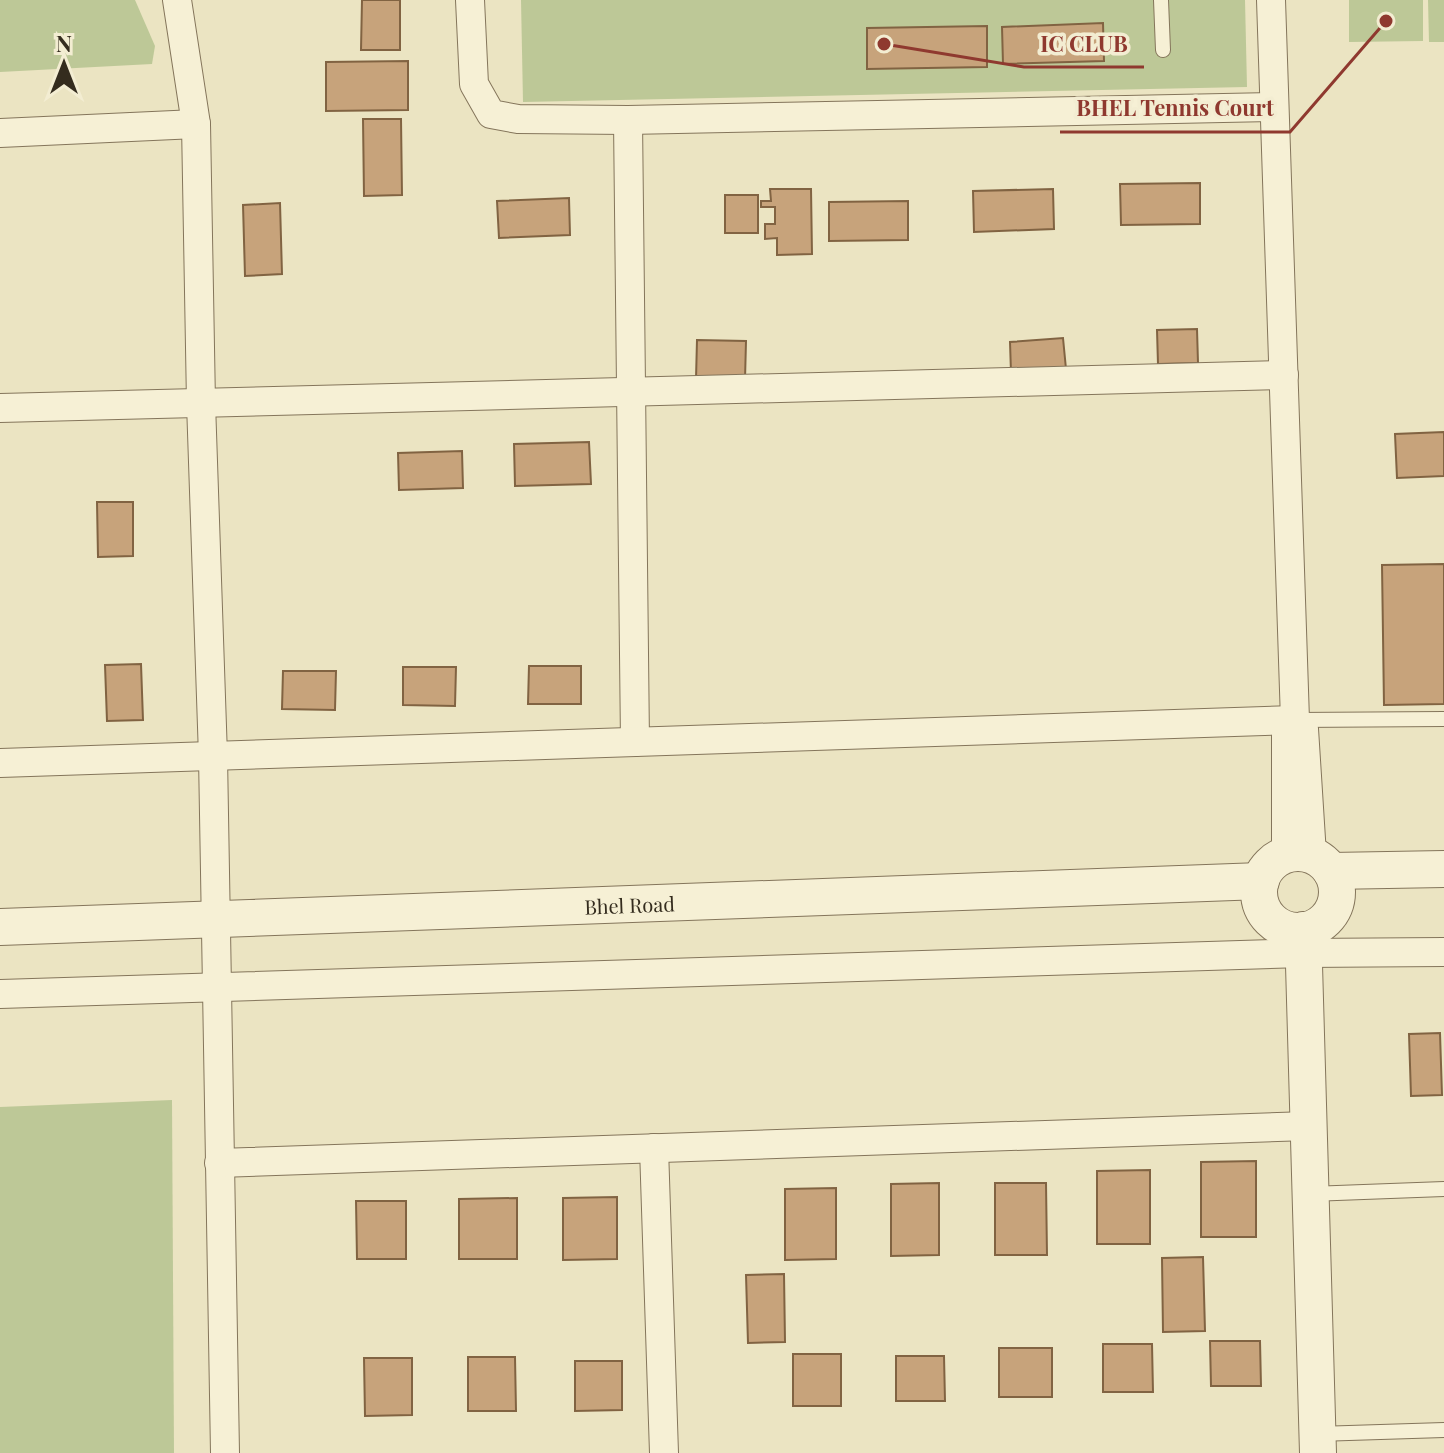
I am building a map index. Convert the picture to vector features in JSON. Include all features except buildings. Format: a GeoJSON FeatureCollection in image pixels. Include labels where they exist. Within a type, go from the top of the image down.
{"type":"FeatureCollection","features":[{"type":"Feature","properties":{"kind":"street"},"geometry":{"type":"LineString","coordinates":[[177,0],[196,124],[201,403],[213,756],[225,1453]]}},
{"type":"Feature","properties":{"kind":"street"},"geometry":{"type":"LineString","coordinates":[[470,0],[474,84],[491,114],[518,119],[628,120],[1274,107]]}},
{"type":"Feature","properties":{"kind":"street"},"geometry":{"type":"LineString","coordinates":[[1271,0],[1295,720],[1286,730],[1310,860],[1337,896],[1326,919],[1303,942],[1317,1443]]}},
{"type":"Feature","properties":{"kind":"street"},"geometry":{"type":"LineString","coordinates":[[628,120],[635,742]]}},
{"type":"Feature","properties":{"kind":"street"},"geometry":{"type":"LineString","coordinates":[[0,133],[196,124]]}},
{"type":"Feature","properties":{"kind":"street"},"geometry":{"type":"LineString","coordinates":[[0,408],[1284,375]]}},
{"type":"Feature","properties":{"kind":"street"},"geometry":{"type":"LineString","coordinates":[[0,763],[1295,720]]}},
{"type":"Feature","properties":{"kind":"street"},"geometry":{"type":"LineString","coordinates":[[1303,942],[1268,916],[1261,906],[1261,881],[1266,869],[1275,860],[1444,869]]}},
{"type":"Feature","properties":{"kind":"street","name":"Bhel Road"},"geometry":{"type":"LineString","coordinates":[[0,927],[1261,881]]}},
{"type":"Feature","properties":{"kind":"street"},"geometry":{"type":"LineString","coordinates":[[0,994],[1303,942],[1444,952]]}},
{"type":"Feature","properties":{"kind":"street"},"geometry":{"type":"LineString","coordinates":[[219,1163],[1308,1126]]}},
{"type":"Feature","properties":{"kind":"street"},"geometry":{"type":"LineString","coordinates":[[654,1148],[664,1453]]}},
{"type":"Feature","properties":{"kind":"lane"},"geometry":{"type":"LineString","coordinates":[[1161,0],[1163,50]]}},
{"type":"Feature","properties":{"kind":"lane"},"geometry":{"type":"LineString","coordinates":[[1295,720],[1444,719]]}},
{"type":"Feature","properties":{"kind":"lane"},"geometry":{"type":"LineString","coordinates":[[1310,1194],[1444,1189]]}},
{"type":"Feature","properties":{"kind":"lane"},"geometry":{"type":"LineString","coordinates":[[1317,1443],[1444,1430]]}},
{"type":"Feature","properties":{"kind":"green space"},"geometry":{"type":"Polygon","coordinates":[[[0,0],[135,0],[155,46],[152,64],[0,72],[0,0]]]}},
{"type":"Feature","properties":{"kind":"green space"},"geometry":{"type":"Polygon","coordinates":[[[521,0],[1245,0],[1247,87],[523,102],[521,0]]]}},
{"type":"Feature","properties":{"kind":"green space"},"geometry":{"type":"Polygon","coordinates":[[[1349,0],[1423,0],[1423,41],[1349,42],[1349,0]]]}},
{"type":"Feature","properties":{"kind":"green space"},"geometry":{"type":"Polygon","coordinates":[[[1428,0],[1444,0],[1444,42],[1429,42],[1428,0]]]}},
{"type":"Feature","properties":{"kind":"green space"},"geometry":{"type":"Polygon","coordinates":[[[172,1100],[174,1453],[0,1453],[0,1107],[172,1100]]]}},
{"type":"Feature","properties":{"kind":"place","name":"BHEL Tennis Court"},"geometry":{"type":"Point","coordinates":[1386,21]}},
{"type":"Feature","properties":{"kind":"place","name":"IC CLUB"},"geometry":{"type":"Point","coordinates":[884,44]}}]}
